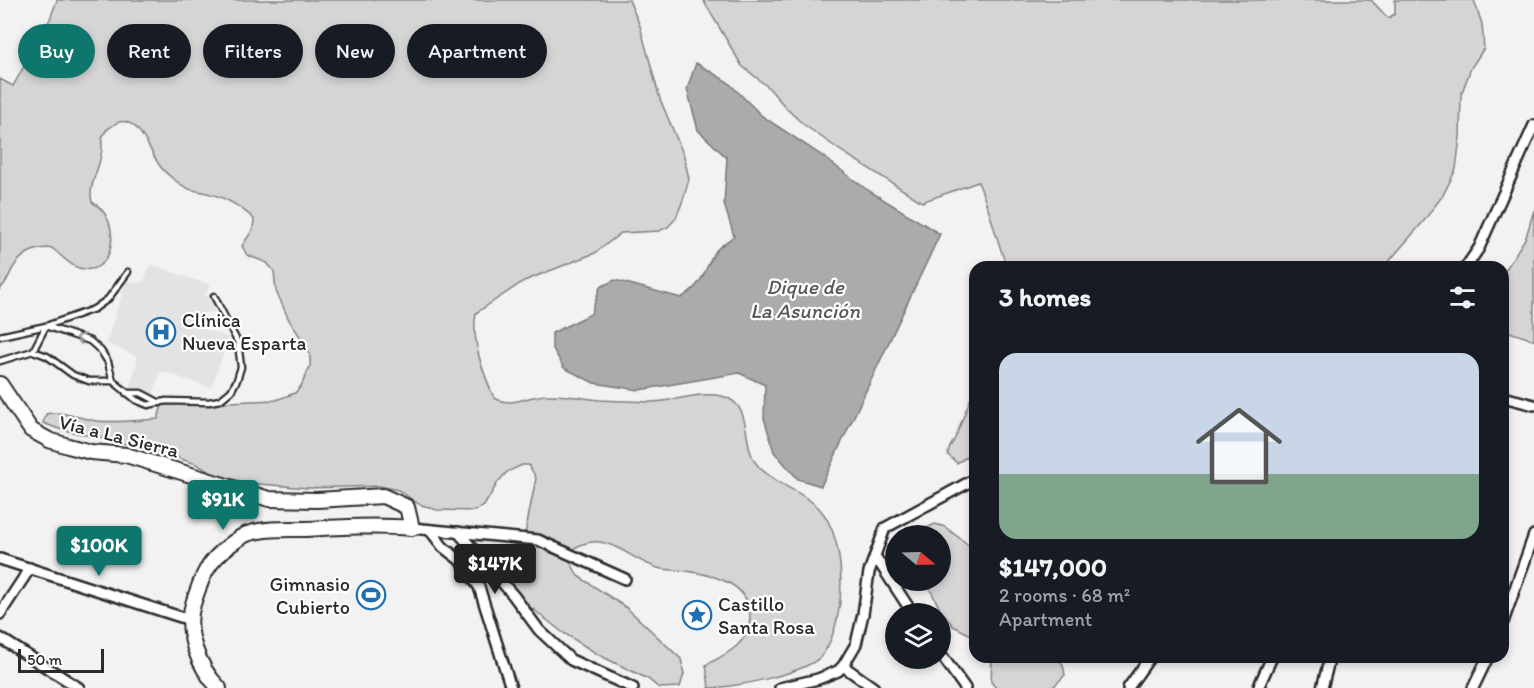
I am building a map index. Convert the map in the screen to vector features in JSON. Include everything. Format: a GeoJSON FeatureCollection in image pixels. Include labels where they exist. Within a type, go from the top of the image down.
{"type":"FeatureCollection","features":[{"type":"Feature","properties":{"kind":"street"},"geometry":{"type":"LineString","coordinates":[[1470,261],[1479,248],[1534,125]]}},
{"type":"Feature","properties":{"kind":"street","name":"Vía a La Sierra"},"geometry":{"type":"LineString","coordinates":[[0,384],[31,430],[49,440],[91,452],[126,454],[269,499],[317,500],[383,496],[407,507],[412,528]]}},
{"type":"Feature","properties":{"kind":"street"},"geometry":{"type":"LineString","coordinates":[[1509,399],[1534,405]]}},
{"type":"Feature","properties":{"kind":"street"},"geometry":{"type":"LineString","coordinates":[[785,688],[818,679],[838,671],[843,666],[856,644],[869,572],[885,528],[969,482]]}},
{"type":"Feature","properties":{"kind":"street"},"geometry":{"type":"LineString","coordinates":[[219,688],[213,682],[192,643],[190,613],[200,581],[214,557],[245,534],[282,530],[387,526],[538,540],[625,579]]}},
{"type":"Feature","properties":{"kind":"street"},"geometry":{"type":"LineString","coordinates":[[430,530],[443,547],[461,561],[479,587],[511,688]]}},
{"type":"Feature","properties":{"kind":"street"},"geometry":{"type":"LineString","coordinates":[[458,532],[513,595],[539,630],[571,660],[633,688]]}},
{"type":"Feature","properties":{"kind":"street"},"geometry":{"type":"LineString","coordinates":[[1509,605],[1534,535]]}},
{"type":"Feature","properties":{"kind":"street"},"geometry":{"type":"LineString","coordinates":[[875,556],[906,603]]}},
{"type":"Feature","properties":{"kind":"street"},"geometry":{"type":"LineString","coordinates":[[0,559],[190,620]]}},
{"type":"Feature","properties":{"kind":"street"},"geometry":{"type":"LineString","coordinates":[[0,614],[30,568]]}},
{"type":"Feature","properties":{"kind":"street"},"geometry":{"type":"LineString","coordinates":[[0,638],[79,688]]}},
{"type":"Feature","properties":{"kind":"street"},"geometry":{"type":"LineString","coordinates":[[1128,688],[1146,663]]}},
{"type":"Feature","properties":{"kind":"street"},"geometry":{"type":"LineString","coordinates":[[1258,688],[1269,663]]}},
{"type":"Feature","properties":{"kind":"street"},"geometry":{"type":"LineString","coordinates":[[1322,688],[1328,663]]}},
{"type":"Feature","properties":{"kind":"street"},"geometry":{"type":"LineString","coordinates":[[1473,688],[1485,663]]}},
{"type":"Feature","properties":{"kind":"street"},"geometry":{"type":"LineString","coordinates":[[843,666],[874,688]]}},
{"type":"Feature","properties":{"kind":"street"},"geometry":{"type":"LineString","coordinates":[[951,668],[965,688]]}},
{"type":"Feature","properties":{"kind":"lane"},"geometry":{"type":"LineString","coordinates":[[0,336],[46,326],[94,309],[108,299],[128,272]]}},
{"type":"Feature","properties":{"kind":"lane"},"geometry":{"type":"LineString","coordinates":[[46,326],[90,341],[101,351],[108,362],[113,381],[136,400],[148,405],[209,402],[220,400],[231,391],[241,367],[238,343],[214,296]]}},
{"type":"Feature","properties":{"kind":"lane"},"geometry":{"type":"LineString","coordinates":[[33,351],[46,326]]}},
{"type":"Feature","properties":{"kind":"lane"},"geometry":{"type":"LineString","coordinates":[[0,361],[33,351],[47,356],[72,375],[89,381],[113,381]]}},
{"type":"Feature","properties":{"kind":"lane"},"geometry":{"type":"LineString","coordinates":[[125,393],[141,393],[160,403]]}},
{"type":"Feature","properties":{"kind":"shaded area"},"geometry":{"type":"Polygon","coordinates":[[[57,0],[629,0],[640,26],[660,99],[684,156],[689,179],[676,218],[668,227],[659,231],[621,233],[595,253],[524,281],[476,313],[475,334],[482,367],[494,398],[508,402],[553,395],[650,402],[713,395],[733,401],[743,417],[753,458],[759,467],[773,479],[805,497],[819,508],[835,540],[841,580],[840,601],[837,621],[823,654],[815,661],[787,673],[752,682],[709,688],[706,665],[736,647],[746,634],[750,617],[744,596],[719,578],[683,570],[658,568],[615,546],[593,542],[581,545],[569,552],[570,561],[578,576],[627,608],[681,659],[684,674],[680,687],[659,688],[648,679],[599,655],[562,632],[529,606],[516,592],[510,577],[505,551],[522,541],[526,529],[536,478],[529,465],[522,465],[507,472],[498,482],[484,506],[475,511],[437,510],[419,504],[398,490],[380,486],[308,488],[234,482],[217,476],[196,464],[154,450],[59,429],[43,423],[46,414],[52,413],[112,422],[158,419],[162,405],[276,400],[295,393],[301,386],[310,366],[307,347],[289,320],[276,291],[274,271],[267,263],[247,255],[242,246],[253,229],[254,219],[226,200],[189,189],[173,179],[160,166],[141,134],[128,122],[121,122],[104,134],[102,153],[93,181],[92,202],[102,210],[109,221],[111,233],[111,246],[101,265],[91,269],[79,268],[52,248],[36,250],[27,253],[19,260],[0,289],[0,79],[13,86],[18,77],[95,78],[95,24],[47,24],[57,0]]]}},
{"type":"Feature","properties":{"kind":"shaded area"},"geometry":{"type":"Polygon","coordinates":[[[703,0],[1371,0],[1388,18],[1395,14],[1395,0],[1474,0],[1482,24],[1484,48],[1471,68],[1461,95],[1460,137],[1456,169],[1443,195],[1389,261],[1005,261],[978,182],[922,202],[803,124],[768,87],[742,66],[703,0]]]}},
{"type":"Feature","properties":{"kind":"shaded area"},"geometry":{"type":"Polygon","coordinates":[[[1534,210],[1534,340],[1509,332],[1509,264],[1526,237],[1534,210]]]}},
{"type":"Feature","properties":{"kind":"shaded area","name":"Clínica Nueva Esparta"},"geometry":{"type":"Polygon","coordinates":[[[150,264],[210,285],[205,296],[218,301],[214,313],[206,312],[200,327],[229,338],[211,388],[161,371],[152,397],[130,389],[138,357],[106,343],[126,282],[144,282],[150,264]]]}},
{"type":"Feature","properties":{"kind":"shaded area"},"geometry":{"type":"Polygon","coordinates":[[[969,401],[969,456],[957,463],[948,455],[969,401]]]}},
{"type":"Feature","properties":{"kind":"shaded area"},"geometry":{"type":"Polygon","coordinates":[[[951,532],[969,545],[969,634],[951,623],[951,603],[937,603],[931,591],[951,591],[951,532]]]}},
{"type":"Feature","properties":{"kind":"shaded area"},"geometry":{"type":"Polygon","coordinates":[[[992,663],[1062,663],[1065,675],[1052,688],[996,688],[991,682],[992,663]]]}},
{"type":"Feature","properties":{"kind":"water","name":"Dique de La Asunción"},"geometry":{"type":"Polygon","coordinates":[[[696,63],[728,82],[762,116],[821,155],[866,189],[940,234],[821,486],[798,479],[774,452],[764,418],[765,385],[739,373],[639,390],[594,383],[564,368],[552,347],[552,333],[591,314],[600,287],[615,280],[681,298],[699,282],[717,250],[734,236],[724,204],[727,158],[698,130],[687,89],[696,63]]]}},
{"type":"Feature","properties":{"kind":"place","name":"Clínica Nueva Esparta"},"geometry":{"type":"Point","coordinates":[161,332]}},
{"type":"Feature","properties":{"kind":"place","name":"Gimnasio Cubierto"},"geometry":{"type":"Point","coordinates":[371,595]}},
{"type":"Feature","properties":{"kind":"place","name":"Castillo Santa Rosa"},"geometry":{"type":"Point","coordinates":[697,615]}}]}
